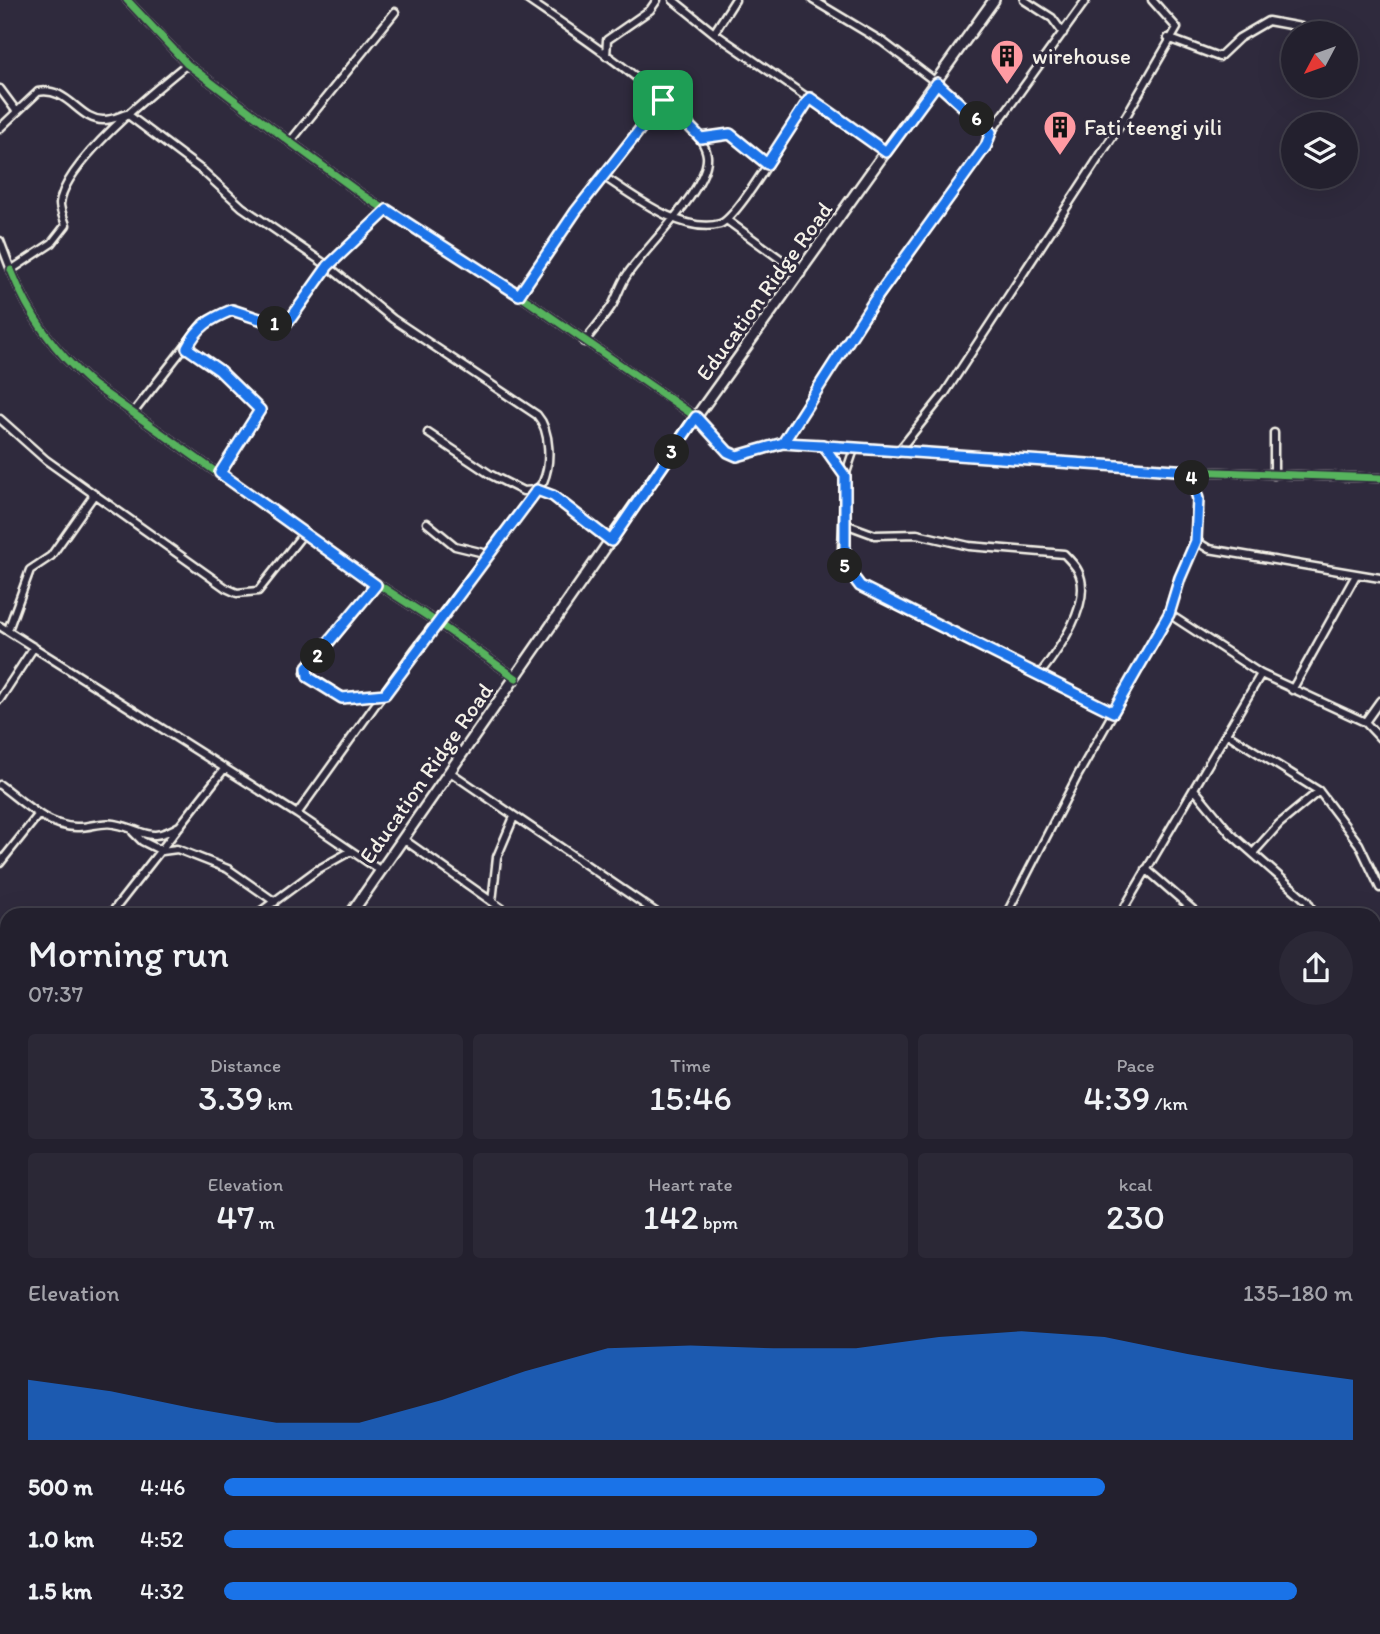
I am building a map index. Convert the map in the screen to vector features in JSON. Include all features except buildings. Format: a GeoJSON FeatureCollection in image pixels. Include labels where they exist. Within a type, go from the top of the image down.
{"type":"FeatureCollection","features":[{"type":"Feature","properties":{"kind":"main road","name":"Education Ridge Road"},"geometry":{"type":"LineString","coordinates":[[355,908],[696,417],[995,0]]}},
{"type":"Feature","properties":{"kind":"street"},"geometry":{"type":"LineString","coordinates":[[127,0],[187,64],[290,142],[696,417],[728,452],[737,456],[783,443],[897,453],[1190,471],[1380,478]]}},
{"type":"Feature","properties":{"kind":"street"},"geometry":{"type":"LineString","coordinates":[[528,0],[663,100],[701,138],[707,157],[704,172],[675,217],[646,248],[625,278],[611,308],[584,342]]}},
{"type":"Feature","properties":{"kind":"street"},"geometry":{"type":"LineString","coordinates":[[589,43],[607,40],[650,10],[657,0]]}},
{"type":"Feature","properties":{"kind":"street"},"geometry":{"type":"LineString","coordinates":[[673,0],[714,33],[886,152]]}},
{"type":"Feature","properties":{"kind":"street"},"geometry":{"type":"LineString","coordinates":[[714,33],[735,0]]}},
{"type":"Feature","properties":{"kind":"street"},"geometry":{"type":"LineString","coordinates":[[813,0],[883,42],[937,83],[991,132]]}},
{"type":"Feature","properties":{"kind":"street"},"geometry":{"type":"LineString","coordinates":[[1024,0],[1052,18],[1063,33]]}},
{"type":"Feature","properties":{"kind":"street"},"geometry":{"type":"LineString","coordinates":[[783,443],[874,301],[986,146],[991,132],[1086,0]]}},
{"type":"Feature","properties":{"kind":"street"},"geometry":{"type":"LineString","coordinates":[[897,453],[945,393],[1126,116],[1168,38],[1177,28],[1153,0]]}},
{"type":"Feature","properties":{"kind":"street"},"geometry":{"type":"LineString","coordinates":[[290,142],[395,12]]}},
{"type":"Feature","properties":{"kind":"street"},"geometry":{"type":"LineString","coordinates":[[1168,38],[1219,57],[1239,38],[1268,22],[1281,24]]}},
{"type":"Feature","properties":{"kind":"street"},"geometry":{"type":"LineString","coordinates":[[606,56],[607,40]]}},
{"type":"Feature","properties":{"kind":"street"},"geometry":{"type":"LineString","coordinates":[[11,270],[60,235],[65,225],[60,204],[71,179],[127,114],[187,64]]}},
{"type":"Feature","properties":{"kind":"street"},"geometry":{"type":"LineString","coordinates":[[0,89],[17,112]]}},
{"type":"Feature","properties":{"kind":"street"},"geometry":{"type":"LineString","coordinates":[[0,128],[38,92],[46,91],[55,91],[85,113],[103,121],[127,114]]}},
{"type":"Feature","properties":{"kind":"street"},"geometry":{"type":"LineString","coordinates":[[603,176],[658,212],[698,225],[728,220],[810,98]]}},
{"type":"Feature","properties":{"kind":"street"},"geometry":{"type":"LineString","coordinates":[[519,295],[603,176],[663,100]]}},
{"type":"Feature","properties":{"kind":"street"},"geometry":{"type":"LineString","coordinates":[[127,114],[204,173],[242,207],[328,266],[393,319],[537,415],[542,422],[549,464],[537,490],[297,814]]}},
{"type":"Feature","properties":{"kind":"street"},"geometry":{"type":"LineString","coordinates":[[701,138],[730,134],[767,164]]}},
{"type":"Feature","properties":{"kind":"street"},"geometry":{"type":"LineString","coordinates":[[133,413],[187,348],[203,323],[232,310],[278,325],[289,321],[328,266],[387,210]]}},
{"type":"Feature","properties":{"kind":"street"},"geometry":{"type":"LineString","coordinates":[[728,220],[801,274]]}},
{"type":"Feature","properties":{"kind":"street"},"geometry":{"type":"LineString","coordinates":[[0,242],[22,296],[61,357],[133,413],[303,534],[516,678]]}},
{"type":"Feature","properties":{"kind":"street"},"geometry":{"type":"LineString","coordinates":[[187,348],[212,364],[260,410],[220,473]]}},
{"type":"Feature","properties":{"kind":"street"},"geometry":{"type":"LineString","coordinates":[[0,419],[46,460],[237,593],[258,591],[303,534]]}},
{"type":"Feature","properties":{"kind":"street"},"geometry":{"type":"LineString","coordinates":[[428,433],[491,475],[523,491],[537,490],[553,496],[611,541]]}},
{"type":"Feature","properties":{"kind":"street"},"geometry":{"type":"LineString","coordinates":[[1274,433],[1274,475]]}},
{"type":"Feature","properties":{"kind":"street"},"geometry":{"type":"LineString","coordinates":[[823,445],[845,476]]}},
{"type":"Feature","properties":{"kind":"street"},"geometry":{"type":"LineString","coordinates":[[854,449],[845,476],[842,548],[845,566],[860,586],[1113,712]]}},
{"type":"Feature","properties":{"kind":"street"},"geometry":{"type":"LineString","coordinates":[[1010,908],[1113,712],[1169,614],[1180,578],[1196,541],[1198,499],[1190,471]]}},
{"type":"Feature","properties":{"kind":"street"},"geometry":{"type":"LineString","coordinates":[[8,630],[30,570],[51,556],[94,495]]}},
{"type":"Feature","properties":{"kind":"street"},"geometry":{"type":"LineString","coordinates":[[427,523],[455,546],[488,554]]}},
{"type":"Feature","properties":{"kind":"street"},"geometry":{"type":"LineString","coordinates":[[845,524],[875,535],[917,534],[969,546],[1064,554],[1079,571],[1080,607],[1065,639],[1040,674]]}},
{"type":"Feature","properties":{"kind":"street"},"geometry":{"type":"LineString","coordinates":[[1196,541],[1209,549],[1380,578]]}},
{"type":"Feature","properties":{"kind":"street"},"geometry":{"type":"LineString","coordinates":[[1292,690],[1356,575]]}},
{"type":"Feature","properties":{"kind":"street"},"geometry":{"type":"LineString","coordinates":[[376,585],[306,673],[342,698],[385,694]]}},
{"type":"Feature","properties":{"kind":"street"},"geometry":{"type":"LineString","coordinates":[[1169,614],[1261,674],[1365,722],[1380,738]]}},
{"type":"Feature","properties":{"kind":"street"},"geometry":{"type":"LineString","coordinates":[[0,626],[297,814],[381,871]]}},
{"type":"Feature","properties":{"kind":"street"},"geometry":{"type":"LineString","coordinates":[[0,699],[34,647]]}},
{"type":"Feature","properties":{"kind":"street"},"geometry":{"type":"LineString","coordinates":[[1124,908],[1261,674]]}},
{"type":"Feature","properties":{"kind":"street"},"geometry":{"type":"LineString","coordinates":[[1365,722],[1380,701]]}},
{"type":"Feature","properties":{"kind":"street"},"geometry":{"type":"LineString","coordinates":[[1226,733],[1319,790],[1359,844],[1380,888]]}},
{"type":"Feature","properties":{"kind":"street"},"geometry":{"type":"LineString","coordinates":[[116,908],[225,768]]}},
{"type":"Feature","properties":{"kind":"street"},"geometry":{"type":"LineString","coordinates":[[450,772],[649,908]]}},
{"type":"Feature","properties":{"kind":"street"},"geometry":{"type":"LineString","coordinates":[[0,785],[39,814],[75,828],[110,823],[158,837],[181,825]]}},
{"type":"Feature","properties":{"kind":"street"},"geometry":{"type":"LineString","coordinates":[[1194,789],[1231,834],[1307,901],[1311,908]]}},
{"type":"Feature","properties":{"kind":"street"},"geometry":{"type":"LineString","coordinates":[[1253,853],[1279,824],[1319,790]]}},
{"type":"Feature","properties":{"kind":"street"},"geometry":{"type":"LineString","coordinates":[[0,863],[39,814]]}},
{"type":"Feature","properties":{"kind":"street"},"geometry":{"type":"LineString","coordinates":[[492,902],[497,857],[514,817]]}},
{"type":"Feature","properties":{"kind":"street"},"geometry":{"type":"LineString","coordinates":[[133,831],[142,841],[162,851],[177,849],[228,869],[275,902]]}},
{"type":"Feature","properties":{"kind":"street"},"geometry":{"type":"LineString","coordinates":[[403,839],[499,907]]}},
{"type":"Feature","properties":{"kind":"street"},"geometry":{"type":"LineString","coordinates":[[266,908],[317,870],[351,852]]}},
{"type":"Feature","properties":{"kind":"street"},"geometry":{"type":"LineString","coordinates":[[1146,869],[1191,908]]}},
{"type":"Feature","properties":{"kind":"cycle path"},"geometry":{"type":"LineString","coordinates":[[127,0],[187,64],[290,142],[364,196],[519,295],[696,417],[728,452],[737,456],[783,443],[1190,471],[1380,478]]}},
{"type":"Feature","properties":{"kind":"cycle path"},"geometry":{"type":"LineString","coordinates":[[11,270],[26,303],[44,332],[66,359],[92,384],[336,557],[438,623],[516,678]]}},
{"type":"Feature","properties":{"kind":"place","name":"wirehouse"},"geometry":{"type":"Point","coordinates":[1007,86]}},
{"type":"Feature","properties":{"kind":"place","name":"Fati teengi yili"},"geometry":{"type":"Point","coordinates":[1060,157]}},
{"type":"Feature","properties":{"kind":"route"},"geometry":{"type":"LineString","coordinates":[[663,100],[576,211],[519,295],[387,210],[328,266],[289,321],[278,325],[232,310],[203,323],[194,334],[187,348],[198,353],[219,370],[260,410],[220,473],[262,506],[376,585],[307,668],[308,677],[342,698],[385,694],[416,648],[438,623],[537,490],[553,496],[611,541],[696,417],[728,452],[737,456],[783,443],[823,445],[897,453],[1190,471],[1198,499],[1196,541],[1158,637],[1113,712],[860,586],[850,577],[842,548],[845,476],[823,445],[783,443],[874,301],[908,258],[986,146],[991,132],[937,83],[886,152],[810,98],[767,164],[730,134],[701,138],[693,127],[663,100]]}}]}
